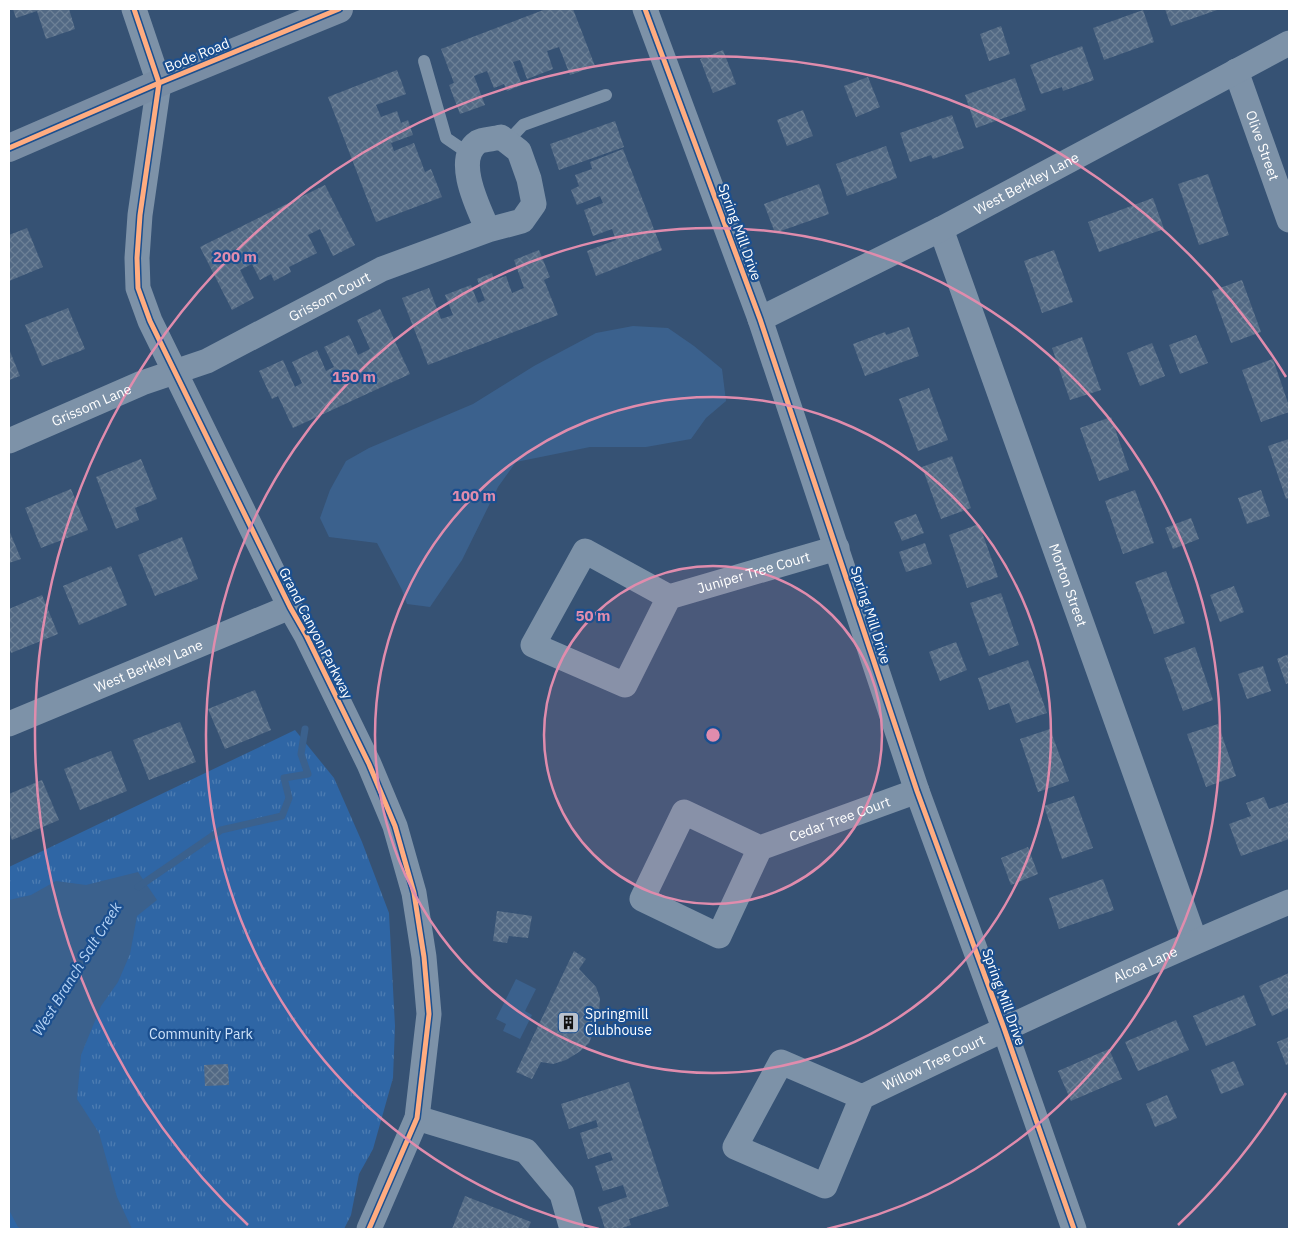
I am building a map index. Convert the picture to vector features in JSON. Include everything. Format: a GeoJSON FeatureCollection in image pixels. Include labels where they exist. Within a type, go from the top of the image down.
{"type":"FeatureCollection","features":[{"type":"Feature","properties":{"kind":"street"},"geometry":{"type":"LineString","coordinates":[[134,9],[159,83]]}},
{"type":"Feature","properties":{"kind":"street","name":"Bode Road"},"geometry":{"type":"LineString","coordinates":[[9,148],[159,83],[339,9]]}},
{"type":"Feature","properties":{"kind":"street","name":"Spring Mill Drive"},"geometry":{"type":"LineString","coordinates":[[645,9],[760,319],[918,791],[1074,1229]]}},
{"type":"Feature","properties":{"kind":"street","name":"West Berkley Lane"},"geometry":{"type":"LineString","coordinates":[[760,319],[941,229],[1289,43]]}},
{"type":"Feature","properties":{"kind":"street","name":"Olive Street"},"geometry":{"type":"LineString","coordinates":[[1236,71],[1289,220]]}},
{"type":"Feature","properties":{"kind":"street","name":"Grand Canyon Parkway"},"geometry":{"type":"LineString","coordinates":[[159,83],[140,215],[137,258],[138,288],[150,321],[369,764],[395,826],[414,893],[424,957],[429,1014],[417,1118],[369,1229]]}},
{"type":"Feature","properties":{"kind":"street"},"geometry":{"type":"LineString","coordinates":[[488,230],[466,171],[468,153],[478,142],[501,137],[507,142]]}},
{"type":"Feature","properties":{"kind":"street","name":"Grissom Court"},"geometry":{"type":"LineString","coordinates":[[175,371],[207,361],[382,269],[488,230],[522,221],[534,204],[529,179],[519,151],[507,142]]}},
{"type":"Feature","properties":{"kind":"street","name":"Morton Street"},"geometry":{"type":"LineString","coordinates":[[941,229],[1195,941]]}},
{"type":"Feature","properties":{"kind":"street","name":"Grissom Lane"},"geometry":{"type":"LineString","coordinates":[[9,441],[142,383],[175,371]]}},
{"type":"Feature","properties":{"kind":"street","name":"Juniper Tree Court"},"geometry":{"type":"LineString","coordinates":[[669,597],[837,548]]}},
{"type":"Feature","properties":{"kind":"street"},"geometry":{"type":"LineString","coordinates":[[585,552],[669,597],[625,685],[533,645],[585,552]]}},
{"type":"Feature","properties":{"kind":"street","name":"West Berkley Lane"},"geometry":{"type":"LineString","coordinates":[[9,724],[290,607]]}},
{"type":"Feature","properties":{"kind":"street","name":"Cedar Tree Court"},"geometry":{"type":"LineString","coordinates":[[760,848],[918,791]]}},
{"type":"Feature","properties":{"kind":"street"},"geometry":{"type":"LineString","coordinates":[[684,812],[760,848],[719,936],[642,899],[684,812]]}},
{"type":"Feature","properties":{"kind":"street","name":"Alcoa Lane"},"geometry":{"type":"LineString","coordinates":[[1004,1028],[1195,941],[1289,902]]}},
{"type":"Feature","properties":{"kind":"street","name":"Willow Tree Court"},"geometry":{"type":"LineString","coordinates":[[862,1097],[1004,1028]]}},
{"type":"Feature","properties":{"kind":"street"},"geometry":{"type":"LineString","coordinates":[[781,1062],[862,1097],[825,1186],[735,1147],[781,1062]]}},
{"type":"Feature","properties":{"kind":"street"},"geometry":{"type":"LineString","coordinates":[[417,1118],[526,1151],[562,1194],[571,1228]]}},
{"type":"Feature","properties":{"kind":"lane"},"geometry":{"type":"LineString","coordinates":[[424,61],[446,138],[468,153]]}},
{"type":"Feature","properties":{"kind":"lane"},"geometry":{"type":"LineString","coordinates":[[507,142],[523,125],[606,95]]}},
{"type":"Feature","properties":{"kind":"green space","name":"Community Park"},"geometry":{"type":"Polygon","coordinates":[[[295,730],[334,778],[362,842],[389,913],[395,1026],[393,1078],[373,1149],[359,1174],[351,1215],[344,1229],[9,1229],[9,867],[295,730]]]}},
{"type":"Feature","properties":{"kind":"water"},"geometry":{"type":"Polygon","coordinates":[[[633,326],[668,328],[722,369],[726,401],[706,418],[691,439],[646,447],[590,447],[516,462],[498,487],[462,560],[430,607],[407,604],[402,590],[377,543],[329,537],[320,518],[330,490],[346,461],[369,448],[473,404],[534,366],[596,333],[633,326]]]}},
{"type":"Feature","properties":{"kind":"water"},"geometry":{"type":"Polygon","coordinates":[[[138,872],[157,900],[137,916],[130,954],[118,982],[101,1006],[81,1055],[77,1099],[99,1133],[117,1197],[132,1229],[22,1229],[18,1227],[9,1210],[9,900],[31,895],[56,881],[86,885],[138,872]]]}},
{"type":"Feature","properties":{"kind":"water"},"geometry":{"type":"Polygon","coordinates":[[[516,979],[536,989],[525,1011],[532,1015],[520,1039],[503,1031],[506,1024],[496,1019],[516,979]]]}},
{"type":"Feature","properties":{"kind":"building"},"geometry":{"type":"Polygon","coordinates":[[[13,9],[69,9],[75,29],[46,39],[37,11],[16,18],[13,9]]]}},
{"type":"Feature","properties":{"kind":"building"},"geometry":{"type":"Polygon","coordinates":[[[546,9],[573,9],[595,66],[570,75],[559,47],[547,51],[553,69],[527,79],[520,60],[513,62],[522,85],[507,91],[504,84],[494,88],[487,71],[474,76],[485,105],[460,114],[449,85],[454,83],[441,49],[546,9]]]}},
{"type":"Feature","properties":{"kind":"building"},"geometry":{"type":"Polygon","coordinates":[[[1165,9],[1220,9],[1171,26],[1165,9]]]}},
{"type":"Feature","properties":{"kind":"building"},"geometry":{"type":"Polygon","coordinates":[[[1143,10],[1154,42],[1104,60],[1093,28],[1143,10]]]}},
{"type":"Feature","properties":{"kind":"building"},"geometry":{"type":"Polygon","coordinates":[[[1001,26],[1010,54],[989,61],[980,34],[1001,26]]]}},
{"type":"Feature","properties":{"kind":"building"},"geometry":{"type":"Polygon","coordinates":[[[1082,46],[1094,80],[1063,91],[1062,87],[1041,94],[1030,65],[1082,46]]]}},
{"type":"Feature","properties":{"kind":"building"},"geometry":{"type":"Polygon","coordinates":[[[723,50],[736,84],[713,93],[700,59],[723,50]]]}},
{"type":"Feature","properties":{"kind":"building"},"geometry":{"type":"Polygon","coordinates":[[[397,70],[406,94],[376,105],[381,117],[397,111],[401,123],[408,120],[413,135],[391,143],[394,151],[414,143],[425,172],[431,169],[442,197],[376,222],[328,97],[397,70]]]}},
{"type":"Feature","properties":{"kind":"building"},"geometry":{"type":"Polygon","coordinates":[[[868,77],[880,107],[856,117],[844,86],[868,77]]]}},
{"type":"Feature","properties":{"kind":"building"},"geometry":{"type":"Polygon","coordinates":[[[1015,78],[1026,110],[976,128],[965,95],[1015,78]]]}},
{"type":"Feature","properties":{"kind":"building"},"geometry":{"type":"Polygon","coordinates":[[[803,110],[813,136],[787,146],[777,120],[803,110]]]}},
{"type":"Feature","properties":{"kind":"building"},"geometry":{"type":"Polygon","coordinates":[[[952,115],[964,148],[933,159],[931,155],[910,162],[900,133],[952,115]]]}},
{"type":"Feature","properties":{"kind":"building"},"geometry":{"type":"Polygon","coordinates":[[[615,121],[624,147],[559,170],[550,144],[615,121]]]}},
{"type":"Feature","properties":{"kind":"building"},"geometry":{"type":"Polygon","coordinates":[[[886,146],[897,178],[847,196],[836,164],[886,146]]]}},
{"type":"Feature","properties":{"kind":"building"},"geometry":{"type":"Polygon","coordinates":[[[623,149],[662,250],[596,276],[587,251],[616,240],[612,229],[593,236],[584,210],[603,203],[600,196],[577,205],[571,190],[579,186],[575,175],[592,169],[590,162],[623,149]]]}},
{"type":"Feature","properties":{"kind":"building"},"geometry":{"type":"Polygon","coordinates":[[[1208,174],[1229,235],[1199,245],[1178,184],[1208,174]]]}},
{"type":"Feature","properties":{"kind":"building"},"geometry":{"type":"Polygon","coordinates":[[[819,184],[829,214],[775,233],[764,204],[819,184]]]}},
{"type":"Feature","properties":{"kind":"building"},"geometry":{"type":"Polygon","coordinates":[[[325,185],[355,245],[333,256],[320,229],[308,235],[317,253],[289,267],[291,272],[274,281],[271,274],[260,280],[252,264],[240,270],[254,298],[232,310],[200,247],[325,185]]]}},
{"type":"Feature","properties":{"kind":"building"},"geometry":{"type":"Polygon","coordinates":[[[1153,198],[1164,229],[1099,252],[1088,222],[1153,198]]]}},
{"type":"Feature","properties":{"kind":"building"},"geometry":{"type":"Polygon","coordinates":[[[27,228],[43,267],[9,281],[9,235],[27,228]]]}},
{"type":"Feature","properties":{"kind":"building"},"geometry":{"type":"Polygon","coordinates":[[[539,250],[550,277],[544,280],[558,315],[428,365],[402,298],[429,288],[441,319],[453,315],[445,295],[471,285],[478,303],[485,300],[477,279],[492,273],[494,280],[506,276],[512,293],[524,288],[514,260],[539,250]]]}},
{"type":"Feature","properties":{"kind":"building"},"geometry":{"type":"Polygon","coordinates":[[[1054,250],[1073,302],[1042,313],[1024,261],[1054,250]]]}},
{"type":"Feature","properties":{"kind":"building"},"geometry":{"type":"Polygon","coordinates":[[[1242,280],[1261,332],[1231,343],[1212,291],[1242,280]]]}},
{"type":"Feature","properties":{"kind":"building"},"geometry":{"type":"Polygon","coordinates":[[[68,308],[85,349],[42,366],[25,325],[68,308]]]}},
{"type":"Feature","properties":{"kind":"building"},"geometry":{"type":"Polygon","coordinates":[[[380,309],[410,374],[293,428],[278,396],[272,399],[259,371],[283,360],[295,387],[302,383],[292,362],[317,350],[326,371],[334,367],[324,347],[349,335],[358,355],[370,349],[357,320],[380,309]]]}},
{"type":"Feature","properties":{"kind":"building"},"geometry":{"type":"Polygon","coordinates":[[[909,327],[919,356],[865,376],[853,344],[885,332],[886,335],[909,327]]]}},
{"type":"Feature","properties":{"kind":"building"},"geometry":{"type":"Polygon","coordinates":[[[1196,335],[1208,363],[1180,374],[1169,345],[1196,335]]]}},
{"type":"Feature","properties":{"kind":"building"},"geometry":{"type":"Polygon","coordinates":[[[1082,337],[1101,390],[1070,400],[1052,348],[1082,337]]]}},
{"type":"Feature","properties":{"kind":"building"},"geometry":{"type":"Polygon","coordinates":[[[1152,343],[1165,376],[1140,386],[1127,353],[1152,343]]]}},
{"type":"Feature","properties":{"kind":"building"},"geometry":{"type":"Polygon","coordinates":[[[9,349],[20,376],[9,380],[9,349]]]}},
{"type":"Feature","properties":{"kind":"building"},"geometry":{"type":"Polygon","coordinates":[[[1273,359],[1289,406],[1289,412],[1261,422],[1242,370],[1273,359]]]}},
{"type":"Feature","properties":{"kind":"building"},"geometry":{"type":"Polygon","coordinates":[[[929,388],[948,440],[918,451],[899,399],[929,388]]]}},
{"type":"Feature","properties":{"kind":"building"},"geometry":{"type":"Polygon","coordinates":[[[1111,417],[1129,470],[1099,481],[1080,428],[1111,417]]]}},
{"type":"Feature","properties":{"kind":"building"},"geometry":{"type":"Polygon","coordinates":[[[1289,439],[1289,498],[1286,499],[1268,446],[1289,439]]]}},
{"type":"Feature","properties":{"kind":"building"},"geometry":{"type":"Polygon","coordinates":[[[952,456],[971,508],[941,519],[922,467],[952,456]]]}},
{"type":"Feature","properties":{"kind":"building"},"geometry":{"type":"Polygon","coordinates":[[[141,459],[157,499],[135,508],[139,520],[116,529],[96,477],[141,459]]]}},
{"type":"Feature","properties":{"kind":"building"},"geometry":{"type":"Polygon","coordinates":[[[71,489],[88,530],[41,548],[25,508],[71,489]]]}},
{"type":"Feature","properties":{"kind":"building"},"geometry":{"type":"Polygon","coordinates":[[[1135,490],[1154,543],[1123,554],[1105,501],[1135,490]]]}},
{"type":"Feature","properties":{"kind":"building"},"geometry":{"type":"Polygon","coordinates":[[[1261,490],[1270,516],[1247,524],[1238,498],[1261,490]]]}},
{"type":"Feature","properties":{"kind":"building"},"geometry":{"type":"Polygon","coordinates":[[[916,514],[924,533],[902,541],[894,522],[916,514]]]}},
{"type":"Feature","properties":{"kind":"building"},"geometry":{"type":"Polygon","coordinates":[[[1191,518],[1199,539],[1173,549],[1165,528],[1191,518]]]}},
{"type":"Feature","properties":{"kind":"building"},"geometry":{"type":"Polygon","coordinates":[[[979,524],[998,577],[967,588],[949,535],[979,524]]]}},
{"type":"Feature","properties":{"kind":"building"},"geometry":{"type":"Polygon","coordinates":[[[9,530],[21,559],[9,563],[9,530]]]}},
{"type":"Feature","properties":{"kind":"building"},"geometry":{"type":"Polygon","coordinates":[[[182,537],[198,579],[155,596],[138,555],[182,537]]]}},
{"type":"Feature","properties":{"kind":"building"},"geometry":{"type":"Polygon","coordinates":[[[925,543],[932,564],[906,572],[899,552],[925,543]]]}},
{"type":"Feature","properties":{"kind":"building"},"geometry":{"type":"Polygon","coordinates":[[[111,566],[127,605],[79,625],[63,586],[111,566]]]}},
{"type":"Feature","properties":{"kind":"building"},"geometry":{"type":"Polygon","coordinates":[[[1166,571],[1185,623],[1154,634],[1135,582],[1166,571]]]}},
{"type":"Feature","properties":{"kind":"building"},"geometry":{"type":"Polygon","coordinates":[[[1234,586],[1244,612],[1220,622],[1210,595],[1234,586]]]}},
{"type":"Feature","properties":{"kind":"building"},"geometry":{"type":"Polygon","coordinates":[[[1001,593],[1019,645],[989,656],[970,603],[1001,593]]]}},
{"type":"Feature","properties":{"kind":"building"},"geometry":{"type":"Polygon","coordinates":[[[42,595],[58,634],[11,653],[9,647],[9,609],[42,595]]]}},
{"type":"Feature","properties":{"kind":"building"},"geometry":{"type":"Polygon","coordinates":[[[956,642],[967,670],[940,681],[929,652],[956,642]]]}},
{"type":"Feature","properties":{"kind":"building"},"geometry":{"type":"Polygon","coordinates":[[[1195,647],[1213,700],[1183,711],[1164,658],[1195,647]]]}},
{"type":"Feature","properties":{"kind":"building"},"geometry":{"type":"Polygon","coordinates":[[[1289,654],[1289,683],[1286,684],[1277,659],[1289,654]]]}},
{"type":"Feature","properties":{"kind":"building"},"geometry":{"type":"Polygon","coordinates":[[[1028,660],[1047,713],[1016,723],[1009,703],[989,710],[978,678],[1028,660]]]}},
{"type":"Feature","properties":{"kind":"building"},"geometry":{"type":"Polygon","coordinates":[[[1263,666],[1271,691],[1247,699],[1238,674],[1263,666]]]}},
{"type":"Feature","properties":{"kind":"building"},"geometry":{"type":"Polygon","coordinates":[[[255,690],[271,730],[225,749],[208,709],[255,690]]]}},
{"type":"Feature","properties":{"kind":"building"},"geometry":{"type":"Polygon","coordinates":[[[180,722],[196,762],[149,780],[133,740],[180,722]]]}},
{"type":"Feature","properties":{"kind":"building"},"geometry":{"type":"Polygon","coordinates":[[[1218,724],[1236,776],[1206,787],[1187,734],[1218,724]]]}},
{"type":"Feature","properties":{"kind":"building"},"geometry":{"type":"Polygon","coordinates":[[[1050,729],[1069,781],[1038,792],[1020,739],[1050,729]]]}},
{"type":"Feature","properties":{"kind":"building"},"geometry":{"type":"Polygon","coordinates":[[[111,751],[127,791],[80,810],[64,769],[111,751]]]}},
{"type":"Feature","properties":{"kind":"building"},"geometry":{"type":"Polygon","coordinates":[[[42,780],[59,820],[12,840],[9,831],[9,794],[42,780]]]}},
{"type":"Feature","properties":{"kind":"building"},"geometry":{"type":"Polygon","coordinates":[[[1074,796],[1093,848],[1062,859],[1044,806],[1074,796]]]}},
{"type":"Feature","properties":{"kind":"building"},"geometry":{"type":"Polygon","coordinates":[[[1264,797],[1269,809],[1289,802],[1289,839],[1241,856],[1229,824],[1251,816],[1246,803],[1264,797]]]}},
{"type":"Feature","properties":{"kind":"building"},"geometry":{"type":"Polygon","coordinates":[[[1028,847],[1038,874],[1011,885],[1001,858],[1028,847]]]}},
{"type":"Feature","properties":{"kind":"building"},"geometry":{"type":"Polygon","coordinates":[[[1103,879],[1114,910],[1059,929],[1049,898],[1103,879]]]}},
{"type":"Feature","properties":{"kind":"building"},"geometry":{"type":"Polygon","coordinates":[[[497,911],[532,916],[528,938],[509,936],[507,943],[493,941],[497,911]]]}},
{"type":"Feature","properties":{"kind":"building","name":"Springmill Clubhouse"},"geometry":{"type":"Polygon","coordinates":[[[574,951],[586,959],[579,969],[596,987],[600,998],[599,1014],[594,1030],[589,1043],[579,1052],[566,1060],[553,1064],[541,1062],[532,1079],[516,1072],[574,951]]]}},
{"type":"Feature","properties":{"kind":"building"},"geometry":{"type":"Polygon","coordinates":[[[1289,973],[1289,1008],[1272,1016],[1259,986],[1289,973]]]}},
{"type":"Feature","properties":{"kind":"building"},"geometry":{"type":"Polygon","coordinates":[[[1244,995],[1256,1025],[1206,1046],[1193,1016],[1244,995]]]}},
{"type":"Feature","properties":{"kind":"building"},"geometry":{"type":"Polygon","coordinates":[[[1176,1020],[1189,1050],[1138,1071],[1125,1042],[1176,1020]]]}},
{"type":"Feature","properties":{"kind":"building"},"geometry":{"type":"Polygon","coordinates":[[[1289,1037],[1289,1064],[1286,1065],[1277,1042],[1289,1037]]]}},
{"type":"Feature","properties":{"kind":"building"},"geometry":{"type":"Polygon","coordinates":[[[1109,1049],[1122,1079],[1071,1101],[1058,1071],[1109,1049]]]}},
{"type":"Feature","properties":{"kind":"building"},"geometry":{"type":"Polygon","coordinates":[[[1234,1061],[1244,1085],[1221,1094],[1211,1070],[1234,1061]]]}},
{"type":"Feature","properties":{"kind":"building"},"geometry":{"type":"Polygon","coordinates":[[[228,1064],[229,1085],[205,1086],[204,1065],[228,1064]]]}},
{"type":"Feature","properties":{"kind":"building"},"geometry":{"type":"Polygon","coordinates":[[[629,1082],[669,1206],[629,1219],[631,1225],[619,1229],[605,1229],[598,1207],[627,1197],[623,1185],[603,1191],[595,1166],[613,1160],[610,1152],[588,1159],[580,1133],[598,1127],[596,1120],[569,1129],[561,1104],[629,1082]]]}},
{"type":"Feature","properties":{"kind":"building"},"geometry":{"type":"Polygon","coordinates":[[[1167,1095],[1177,1118],[1155,1127],[1146,1104],[1167,1095]]]}},
{"type":"Feature","properties":{"kind":"building"},"geometry":{"type":"Polygon","coordinates":[[[465,1196],[531,1222],[528,1229],[452,1229],[465,1196]]]}},
{"type":"Feature","properties":{"kind":"waterway","name":"West Branch Salt Creek"},"geometry":{"type":"LineString","coordinates":[[138,887],[221,830],[282,816],[289,798],[284,778],[308,774],[301,754],[305,729]]}},
{"type":"Feature","properties":{"kind":"cycle path"},"geometry":{"type":"LineString","coordinates":[[134,9],[159,83],[140,215],[137,258],[138,288],[150,321],[369,764],[395,826],[414,893],[424,957],[429,1014],[417,1118],[369,1229]]}},
{"type":"Feature","properties":{"kind":"cycle path"},"geometry":{"type":"LineString","coordinates":[[9,148],[159,83],[339,9]]}},
{"type":"Feature","properties":{"kind":"cycle path"},"geometry":{"type":"LineString","coordinates":[[645,9],[760,319],[917,791],[1004,1028],[1074,1229]]}},
{"type":"Feature","properties":{"kind":"place","name":"Springmill Clubhouse"},"geometry":{"type":"Point","coordinates":[569,1022]}}]}
